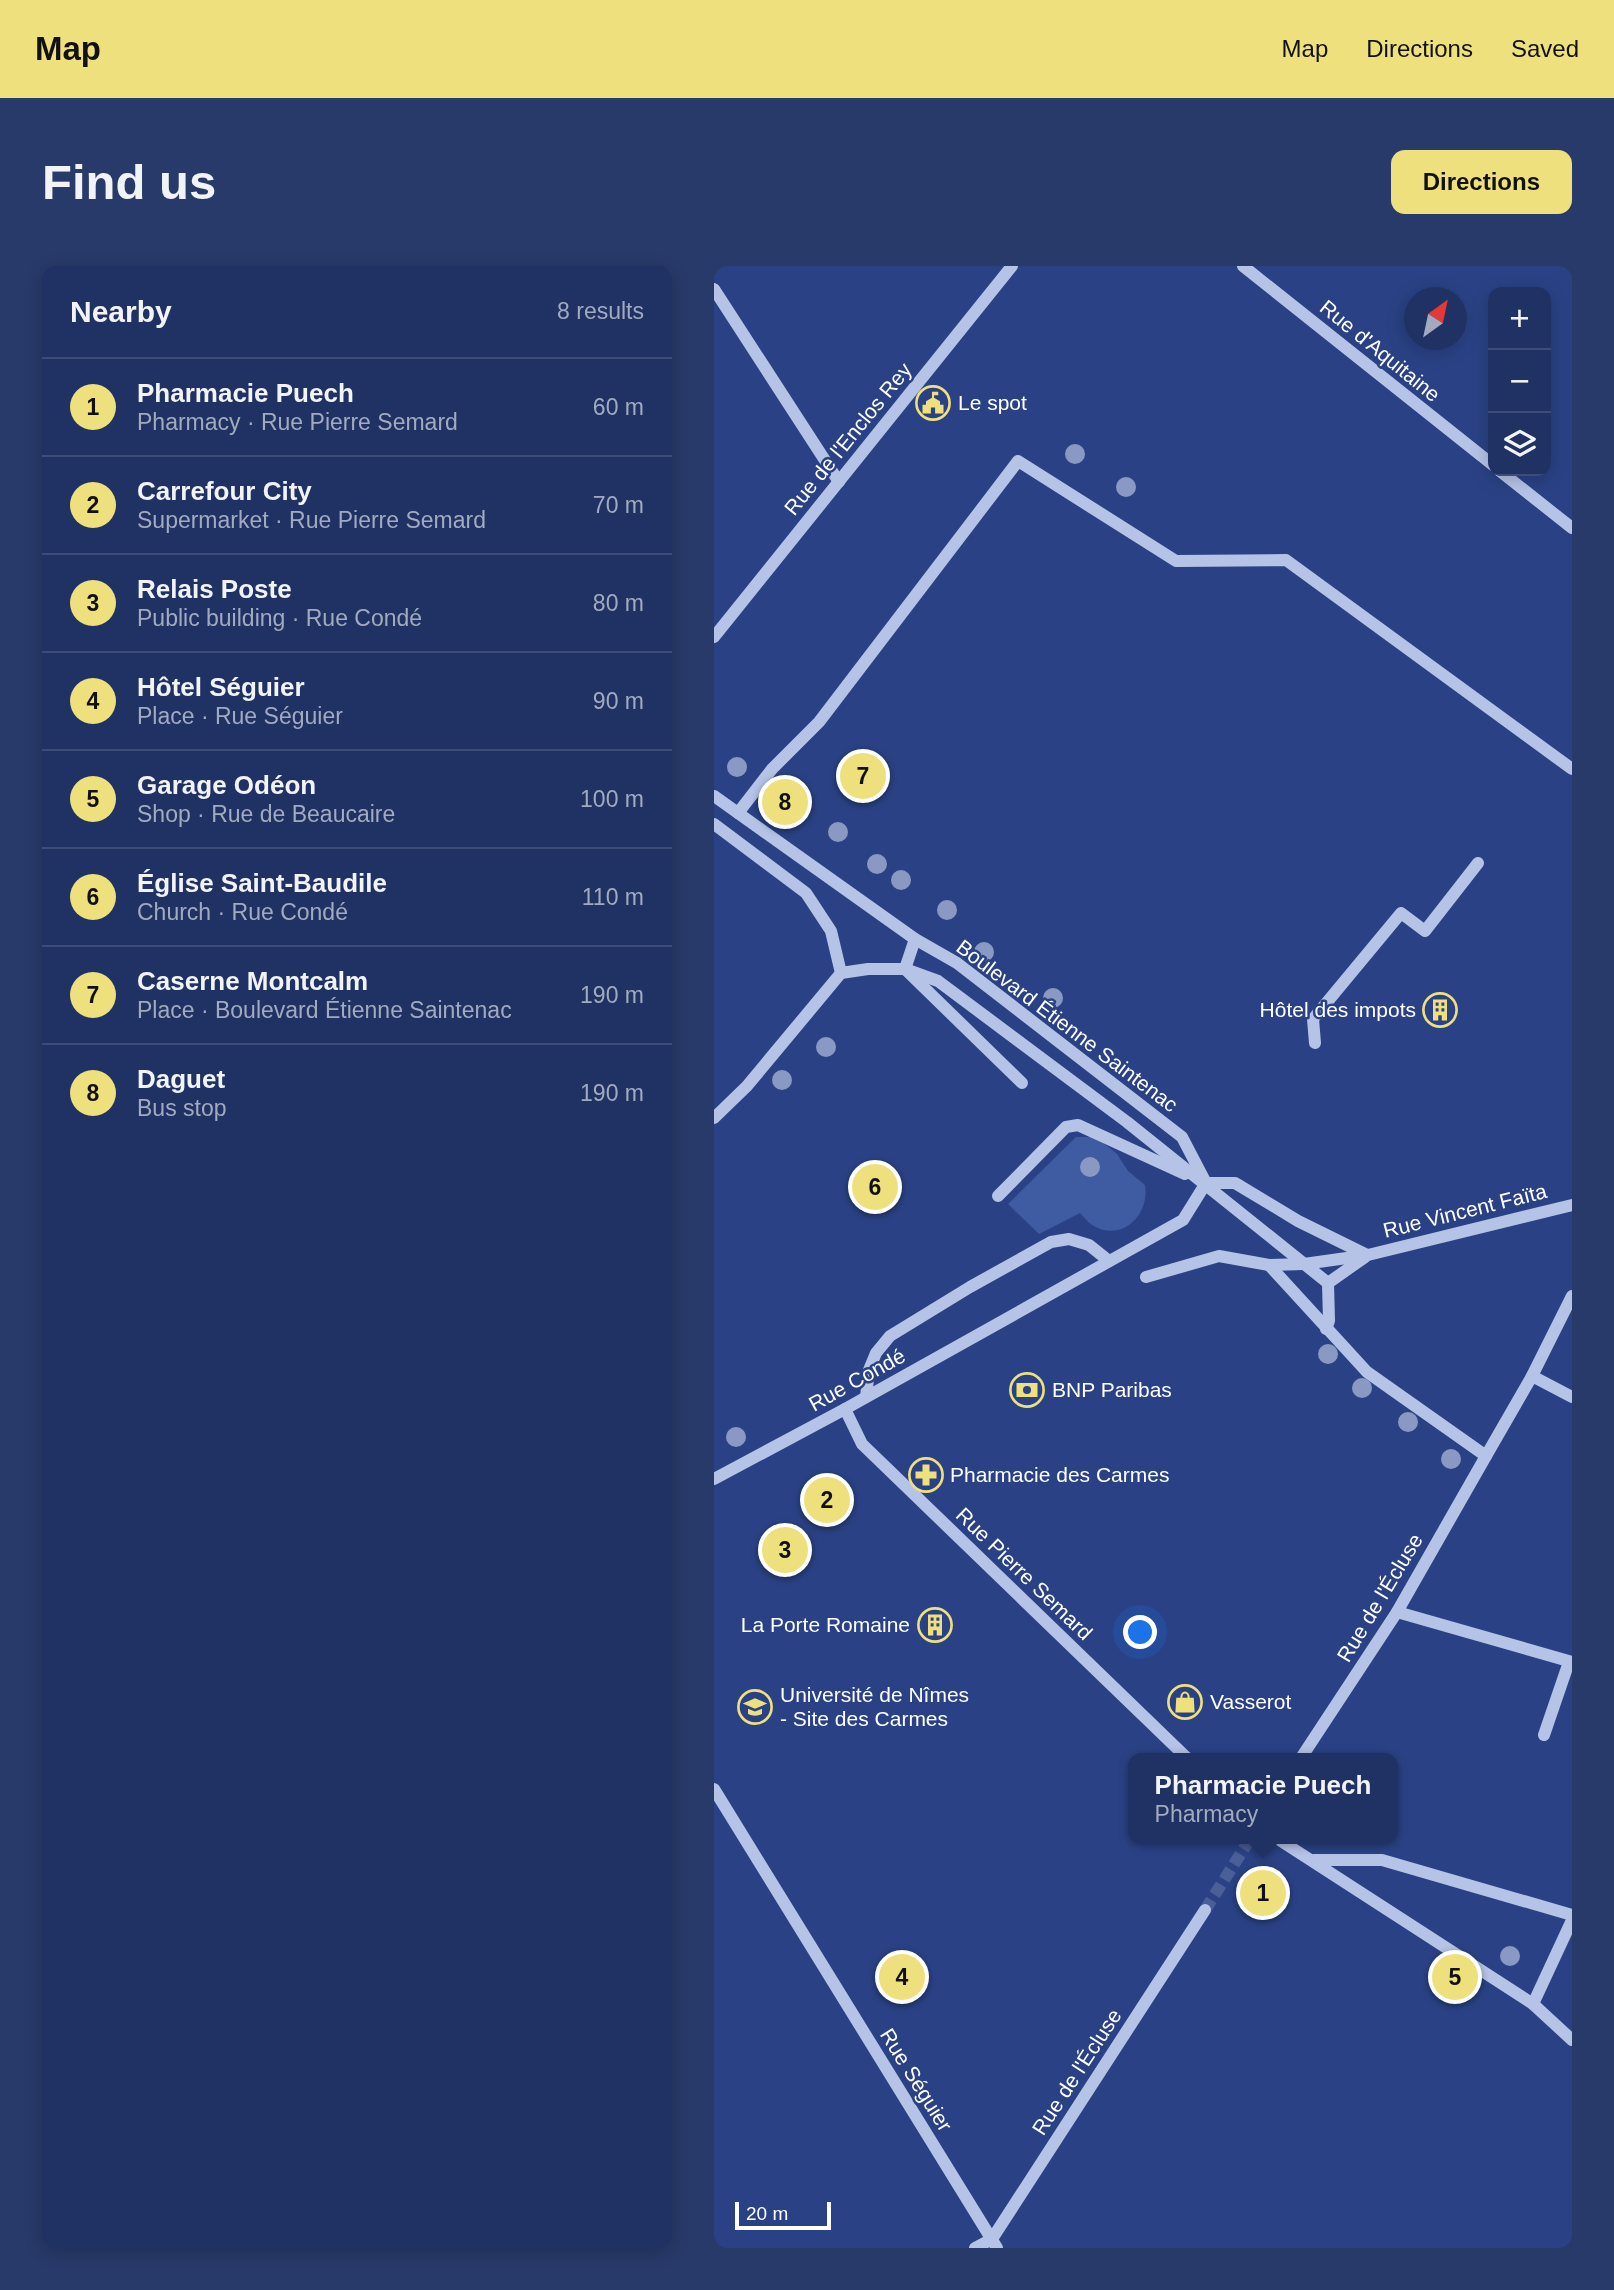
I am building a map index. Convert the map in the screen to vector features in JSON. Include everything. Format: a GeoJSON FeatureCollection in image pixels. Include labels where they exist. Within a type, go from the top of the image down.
{"type":"FeatureCollection","features":[{"type":"Feature","properties":{"kind":"street","name":"Rue de l'Enclos Rey"},"geometry":{"type":"LineString","coordinates":[[714,637],[1012,266]]}},
{"type":"Feature","properties":{"kind":"street","name":"Rue d'Aquitaine"},"geometry":{"type":"LineString","coordinates":[[1243,266],[1488,461]]}},
{"type":"Feature","properties":{"kind":"street"},"geometry":{"type":"LineString","coordinates":[[714,289],[839,482]]}},
{"type":"Feature","properties":{"kind":"street"},"geometry":{"type":"LineString","coordinates":[[738,813],[772,769],[819,722],[1018,461],[1176,561],[1286,560],[1572,769]]}},
{"type":"Feature","properties":{"kind":"street"},"geometry":{"type":"LineString","coordinates":[[1506,476],[1572,528]]}},
{"type":"Feature","properties":{"kind":"street","name":"Boulevard Étienne Saintenac"},"geometry":{"type":"LineString","coordinates":[[714,796],[915,939],[957,963],[1182,1137],[1206,1183]]}},
{"type":"Feature","properties":{"kind":"street"},"geometry":{"type":"LineString","coordinates":[[714,824],[806,893],[831,931],[841,973]]}},
{"type":"Feature","properties":{"kind":"street"},"geometry":{"type":"LineString","coordinates":[[1315,1043],[1313,1019],[1401,913],[1425,930],[1478,863]]}},
{"type":"Feature","properties":{"kind":"street"},"geometry":{"type":"LineString","coordinates":[[905,968],[915,939]]}},
{"type":"Feature","properties":{"kind":"street"},"geometry":{"type":"LineString","coordinates":[[905,968],[1022,1083]]}},
{"type":"Feature","properties":{"kind":"street"},"geometry":{"type":"LineString","coordinates":[[714,1118],[747,1086],[841,973],[905,968],[938,981],[1206,1183],[1328,1283]]}},
{"type":"Feature","properties":{"kind":"street"},"geometry":{"type":"LineString","coordinates":[[998,1196],[1063,1128],[1078,1125],[1206,1183],[1235,1183],[1298,1221],[1368,1255],[1328,1283]]}},
{"type":"Feature","properties":{"kind":"street"},"geometry":{"type":"LineString","coordinates":[[866,1397],[869,1370],[876,1353],[890,1336],[1051,1242],[1069,1239],[1089,1245],[1109,1261],[1183,1220],[1206,1183]]}},
{"type":"Feature","properties":{"kind":"street","name":"Rue Vincent Faïta"},"geometry":{"type":"LineString","coordinates":[[1304,1264],[1368,1255],[1572,1205]]}},
{"type":"Feature","properties":{"kind":"street"},"geometry":{"type":"LineString","coordinates":[[1146,1277],[1219,1255],[1269,1265],[1304,1264]]}},
{"type":"Feature","properties":{"kind":"street","name":"Rue Condé"},"geometry":{"type":"LineString","coordinates":[[714,1479],[1109,1261]]}},
{"type":"Feature","properties":{"kind":"street"},"geometry":{"type":"LineString","coordinates":[[1269,1265],[1367,1372],[1486,1456]]}},
{"type":"Feature","properties":{"kind":"street"},"geometry":{"type":"LineString","coordinates":[[1326,1329],[1329,1321],[1328,1283]]}},
{"type":"Feature","properties":{"kind":"street","name":"Rue de l'Écluse"},"geometry":{"type":"LineString","coordinates":[[1304,1753],[1397,1612],[1532,1376],[1572,1296]]}},
{"type":"Feature","properties":{"kind":"street"},"geometry":{"type":"LineString","coordinates":[[1532,1376],[1572,1397]]}},
{"type":"Feature","properties":{"kind":"street","name":"Rue Pierre Semard"},"geometry":{"type":"LineString","coordinates":[[845,1409],[863,1444],[1181,1753]]}},
{"type":"Feature","properties":{"kind":"street"},"geometry":{"type":"LineString","coordinates":[[1397,1612],[1571,1662],[1544,1735]]}},
{"type":"Feature","properties":{"kind":"street","name":"Rue Séguier"},"geometry":{"type":"LineString","coordinates":[[714,1789],[994,2244]]}},
{"type":"Feature","properties":{"kind":"street"},"geometry":{"type":"LineString","coordinates":[[1287,1844],[1533,2004],[1572,2040]]}},
{"type":"Feature","properties":{"kind":"street"},"geometry":{"type":"LineString","coordinates":[[1314,1860],[1382,1860],[1572,1918],[1533,2004]]}},
{"type":"Feature","properties":{"kind":"street","name":"Rue de l'Écluse"},"geometry":{"type":"LineString","coordinates":[[975,2248],[994,2244],[1205,1910]]}},
{"type":"Feature","properties":{"kind":"shaded area"},"geometry":{"type":"Polygon","coordinates":[[[1076,1137],[1094,1137],[1117,1154],[1128,1171],[1145,1185],[1143,1207],[1131,1223],[1113,1231],[1092,1225],[1080,1213],[1039,1234],[1008,1204],[1076,1137]]]}},
{"type":"Feature","properties":{"kind":"tunnel"},"geometry":{"type":"LineString","coordinates":[[1205,1910],[1247,1844]]}},
{"type":"Feature","properties":{"kind":"place","name":"Le spot"},"geometry":{"type":"Point","coordinates":[933,403]}},
{"type":"Feature","properties":{"kind":"place","name":"Caserne Montcalm"},"geometry":{"type":"Point","coordinates":[863,776]}},
{"type":"Feature","properties":{"kind":"place","name":"Daguet"},"geometry":{"type":"Point","coordinates":[785,802]}},
{"type":"Feature","properties":{"kind":"place","name":"Hôtel des impots"},"geometry":{"type":"Point","coordinates":[1440,1010]}},
{"type":"Feature","properties":{"kind":"place","name":"Église Saint-Baudile"},"geometry":{"type":"Point","coordinates":[875,1187]}},
{"type":"Feature","properties":{"kind":"place","name":"BNP Paribas"},"geometry":{"type":"Point","coordinates":[1027,1390]}},
{"type":"Feature","properties":{"kind":"place","name":"Pharmacie des Carmes"},"geometry":{"type":"Point","coordinates":[926,1475]}},
{"type":"Feature","properties":{"kind":"place","name":"Carrefour City"},"geometry":{"type":"Point","coordinates":[827,1500]}},
{"type":"Feature","properties":{"kind":"place","name":"Relais Poste"},"geometry":{"type":"Point","coordinates":[785,1550]}},
{"type":"Feature","properties":{"kind":"place","name":"La Porte Romaine"},"geometry":{"type":"Point","coordinates":[935,1625]}},
{"type":"Feature","properties":{"kind":"place","name":"Vasserot"},"geometry":{"type":"Point","coordinates":[1185,1702]}},
{"type":"Feature","properties":{"kind":"place","name":"Université de Nîmes - Site des Carmes"},"geometry":{"type":"Point","coordinates":[755,1707]}},
{"type":"Feature","properties":{"kind":"place","name":"Pharmacie Puech"},"geometry":{"type":"Point","coordinates":[1263,1893]}},
{"type":"Feature","properties":{"kind":"place","name":"Hôtel Séguier"},"geometry":{"type":"Point","coordinates":[902,1977]}},
{"type":"Feature","properties":{"kind":"place","name":"Garage Odéon"},"geometry":{"type":"Point","coordinates":[1455,1977]}}]}
